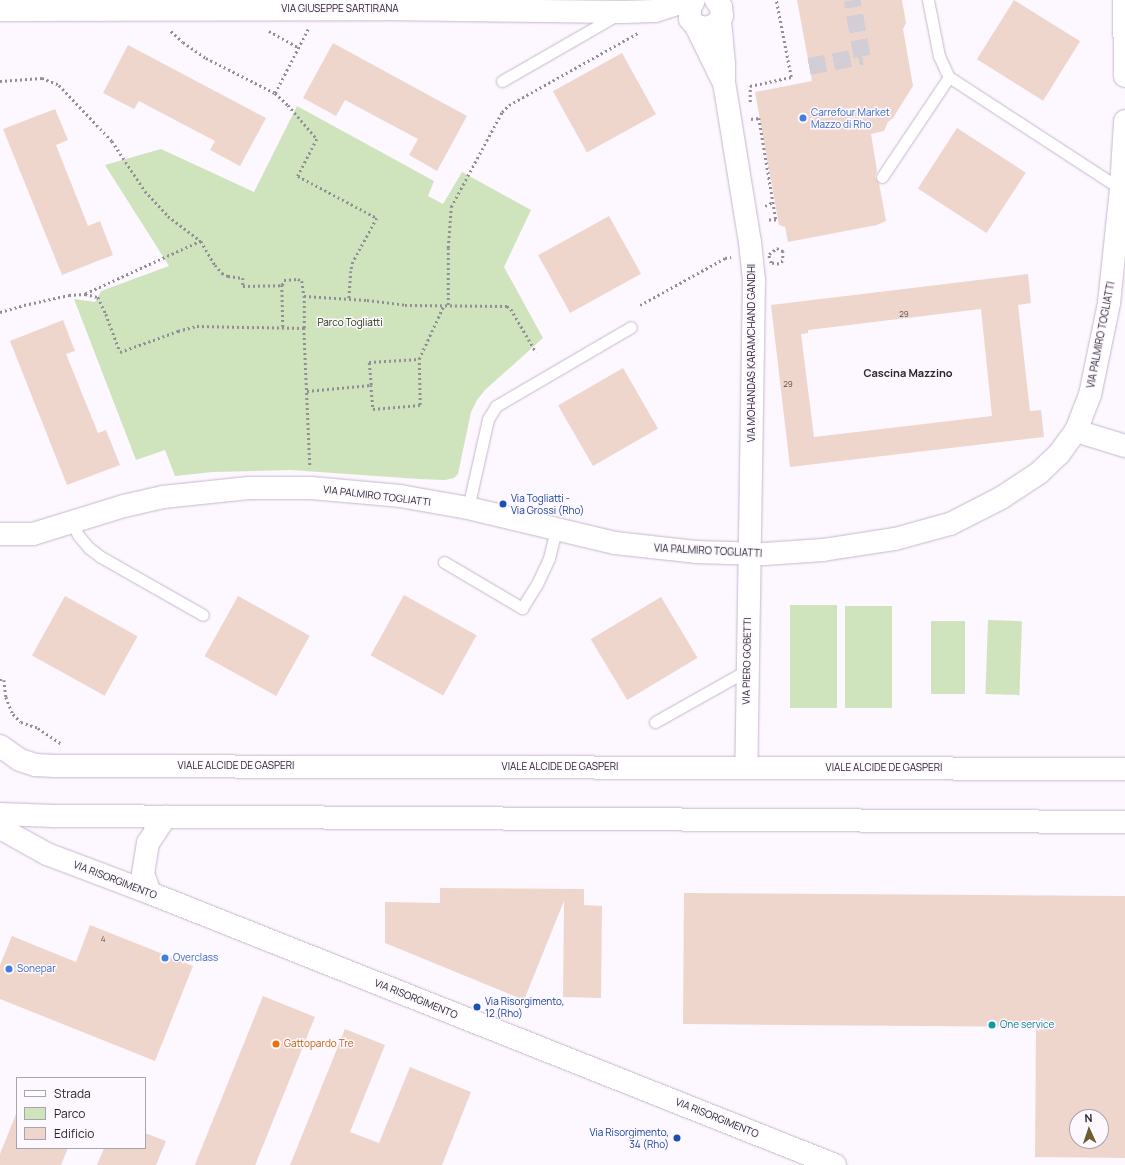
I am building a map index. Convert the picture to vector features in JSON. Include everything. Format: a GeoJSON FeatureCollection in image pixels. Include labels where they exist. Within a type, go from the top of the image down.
{"type":"FeatureCollection","features":[{"type":"Feature","properties":{"kind":"street"},"geometry":{"type":"LineString","coordinates":[[1124,0],[1125,76]]}},
{"type":"Feature","properties":{"kind":"street"},"geometry":{"type":"LineString","coordinates":[[694,13],[707,28],[712,27],[719,6]]}},
{"type":"Feature","properties":{"kind":"street","name":"VIA MOHANDAS KARAMCHAND GANDHI"},"geometry":{"type":"LineString","coordinates":[[719,6],[724,82],[750,242],[754,280],[753,390],[748,554]]}},
{"type":"Feature","properties":{"kind":"street","name":"VIA GIUSEPPE SARTIRANA"},"geometry":{"type":"LineString","coordinates":[[0,10],[382,9],[623,12],[655,11],[694,13]]}},
{"type":"Feature","properties":{"kind":"street","name":"VIA MOHANDAS KARAMCHAND GANDHI"},"geometry":{"type":"LineString","coordinates":[[694,13],[714,67],[724,82]]}},
{"type":"Feature","properties":{"kind":"street","name":"VIA PALMIRO TOGLIATTI"},"geometry":{"type":"LineString","coordinates":[[0,534],[33,534],[124,506],[163,497],[249,488],[310,488],[400,496],[468,508],[615,543],[651,548],[748,554],[784,554],[875,543],[917,534],[950,524],[1001,498],[1039,473],[1059,454],[1076,431],[1090,395],[1103,334],[1115,254],[1125,121]]}},
{"type":"Feature","properties":{"kind":"street"},"geometry":{"type":"LineString","coordinates":[[1076,431],[1125,446]]}},
{"type":"Feature","properties":{"kind":"street","name":"VIA PIERO GOBETTI"},"geometry":{"type":"LineString","coordinates":[[746,768],[748,554]]}},
{"type":"Feature","properties":{"kind":"street","name":"VIALE ALCIDE DE GASPERI"},"geometry":{"type":"LineString","coordinates":[[0,746],[20,760],[35,765],[55,766],[1125,769]]}},
{"type":"Feature","properties":{"kind":"street"},"geometry":{"type":"LineString","coordinates":[[0,814],[1125,822]]}},
{"type":"Feature","properties":{"kind":"street"},"geometry":{"type":"LineString","coordinates":[[150,893],[143,874],[148,843],[166,816]]}},
{"type":"Feature","properties":{"kind":"street","name":"VIA RISORGIMENTO"},"geometry":{"type":"LineString","coordinates":[[0,828],[47,854],[150,893],[835,1165]]}},
{"type":"Feature","properties":{"kind":"lane"},"geometry":{"type":"LineString","coordinates":[[928,0],[939,56],[949,77],[1121,190]]}},
{"type":"Feature","properties":{"kind":"lane"},"geometry":{"type":"LineString","coordinates":[[502,81],[623,12]]}},
{"type":"Feature","properties":{"kind":"lane"},"geometry":{"type":"LineString","coordinates":[[882,176],[949,77]]}},
{"type":"Feature","properties":{"kind":"lane"},"geometry":{"type":"LineString","coordinates":[[468,508],[488,419],[496,406],[631,327]]}},
{"type":"Feature","properties":{"kind":"lane"},"geometry":{"type":"LineString","coordinates":[[72,522],[78,535],[101,557],[203,614]]}},
{"type":"Feature","properties":{"kind":"lane"},"geometry":{"type":"LineString","coordinates":[[444,562],[522,608],[537,584],[549,558],[556,530]]}},
{"type":"Feature","properties":{"kind":"lane"},"geometry":{"type":"LineString","coordinates":[[655,722],[746,671]]}},
{"type":"Feature","properties":{"kind":"path"},"geometry":{"type":"LineString","coordinates":[[750,106],[750,86],[792,77],[776,0]]}},
{"type":"Feature","properties":{"kind":"path"},"geometry":{"type":"LineString","coordinates":[[275,93],[310,25]]}},
{"type":"Feature","properties":{"kind":"path"},"geometry":{"type":"LineString","coordinates":[[168,28],[183,42],[206,58],[275,93],[288,105],[317,139],[298,176],[377,218],[353,262],[350,271],[349,299]]}},
{"type":"Feature","properties":{"kind":"path"},"geometry":{"type":"LineString","coordinates":[[267,30],[298,48]]}},
{"type":"Feature","properties":{"kind":"path"},"geometry":{"type":"LineString","coordinates":[[419,359],[369,362],[373,409],[420,405],[419,359],[446,305],[451,207],[502,112],[509,105],[641,31]]}},
{"type":"Feature","properties":{"kind":"path"},"geometry":{"type":"LineString","coordinates":[[0,80],[42,78],[59,86],[112,141],[145,191],[168,216],[201,241],[222,274],[243,278],[243,286],[282,285]]}},
{"type":"Feature","properties":{"kind":"path"},"geometry":{"type":"LineString","coordinates":[[751,113],[751,119],[758,118],[776,220]]}},
{"type":"Feature","properties":{"kind":"path"},"geometry":{"type":"LineString","coordinates":[[0,312],[51,298],[85,294],[201,241]]}},
{"type":"Feature","properties":{"kind":"path"},"geometry":{"type":"LineString","coordinates":[[777,248],[783,251],[784,262],[779,264],[771,263],[769,254],[777,248]]}},
{"type":"Feature","properties":{"kind":"path"},"geometry":{"type":"LineString","coordinates":[[640,305],[725,258]]}},
{"type":"Feature","properties":{"kind":"path"},"geometry":{"type":"LineString","coordinates":[[283,327],[282,285],[284,280],[298,279],[302,281],[304,296],[310,474]]}},
{"type":"Feature","properties":{"kind":"path"},"geometry":{"type":"LineString","coordinates":[[85,294],[98,297],[120,352],[197,326],[304,328]]}},
{"type":"Feature","properties":{"kind":"path"},"geometry":{"type":"LineString","coordinates":[[304,296],[405,305],[507,306],[511,309],[536,352]]}},
{"type":"Feature","properties":{"kind":"path"},"geometry":{"type":"LineString","coordinates":[[307,391],[371,385]]}},
{"type":"Feature","properties":{"kind":"path"},"geometry":{"type":"LineString","coordinates":[[0,680],[4,680],[6,697],[13,714],[21,722],[38,728],[67,746]]}},
{"type":"Feature","properties":{"kind":"green space","name":"Parco Togliatti"},"geometry":{"type":"Polygon","coordinates":[[[297,106],[434,181],[428,196],[443,204],[462,172],[531,210],[504,267],[543,338],[485,390],[477,400],[471,412],[458,474],[454,478],[445,480],[419,479],[291,470],[213,472],[175,476],[165,450],[136,460],[74,299],[95,302],[101,291],[169,266],[105,165],[161,149],[254,192],[297,106]]]}},
{"type":"Feature","properties":{"kind":"green space"},"geometry":{"type":"Polygon","coordinates":[[[790,605],[837,605],[837,708],[790,708],[790,605]]]}},
{"type":"Feature","properties":{"kind":"green space"},"geometry":{"type":"Polygon","coordinates":[[[845,606],[892,606],[892,708],[845,708],[845,606]]]}},
{"type":"Feature","properties":{"kind":"green space"},"geometry":{"type":"Polygon","coordinates":[[[988,620],[1022,621],[1019,695],[985,694],[988,620]]]}},
{"type":"Feature","properties":{"kind":"green space"},"geometry":{"type":"Polygon","coordinates":[[[931,621],[965,621],[965,694],[931,694],[931,621]]]}},
{"type":"Feature","properties":{"kind":"building"},"geometry":{"type":"Polygon","coordinates":[[[797,0],[902,0],[906,23],[903,29],[913,86],[893,118],[888,122],[884,131],[871,134],[877,171],[875,177],[879,183],[886,221],[877,225],[788,242],[785,227],[779,225],[755,92],[812,81],[797,0]]]}},
{"type":"Feature","properties":{"kind":"building"},"geometry":{"type":"Polygon","coordinates":[[[1014,0],[1080,41],[1043,101],[977,59],[1014,0]]]}},
{"type":"Feature","properties":{"kind":"building"},"geometry":{"type":"Polygon","coordinates":[[[333,43],[467,116],[437,171],[409,155],[418,139],[345,100],[336,116],[303,98],[333,43]]]}},
{"type":"Feature","properties":{"kind":"building"},"geometry":{"type":"Polygon","coordinates":[[[128,45],[266,118],[240,166],[210,150],[215,141],[139,101],[134,109],[103,93],[128,45]]]}},
{"type":"Feature","properties":{"kind":"building"},"geometry":{"type":"Polygon","coordinates":[[[622,53],[656,114],[587,153],[553,91],[622,53]]]}},
{"type":"Feature","properties":{"kind":"building"},"geometry":{"type":"Polygon","coordinates":[[[55,109],[68,140],[56,145],[88,226],[100,221],[113,255],[62,275],[3,129],[55,109]]]}},
{"type":"Feature","properties":{"kind":"building"},"geometry":{"type":"Polygon","coordinates":[[[957,128],[1026,173],[987,233],[918,188],[957,128]]]}},
{"type":"Feature","properties":{"kind":"building"},"geometry":{"type":"Polygon","coordinates":[[[609,216],[641,274],[570,313],[538,255],[609,216]]]}},
{"type":"Feature","properties":{"kind":"building"},"geometry":{"type":"Polygon","coordinates":[[[1028,274],[1031,303],[1018,305],[1030,411],[1041,410],[1044,437],[790,467],[771,305],[1028,274]],[[981,309],[808,330],[808,333],[801,334],[814,437],[992,416],[981,309]]]}},
{"type":"Feature","properties":{"kind":"building"},"geometry":{"type":"Polygon","coordinates":[[[63,320],[75,351],[66,354],[98,433],[106,430],[120,465],[67,485],[10,341],[63,320]]]}},
{"type":"Feature","properties":{"kind":"building"},"geometry":{"type":"Polygon","coordinates":[[[623,368],[658,429],[593,466],[558,406],[623,368]]]}},
{"type":"Feature","properties":{"kind":"building"},"geometry":{"type":"Polygon","coordinates":[[[404,595],[477,635],[443,696],[371,655],[404,595]]]}},
{"type":"Feature","properties":{"kind":"building"},"geometry":{"type":"Polygon","coordinates":[[[65,596],[138,636],[105,696],[32,655],[65,596]]]}},
{"type":"Feature","properties":{"kind":"building"},"geometry":{"type":"Polygon","coordinates":[[[238,596],[310,636],[276,696],[205,656],[238,596]]]}},
{"type":"Feature","properties":{"kind":"building"},"geometry":{"type":"Polygon","coordinates":[[[661,597],[698,658],[627,700],[591,639],[661,597]]]}},
{"type":"Feature","properties":{"kind":"building"},"geometry":{"type":"Polygon","coordinates":[[[440,888],[584,889],[584,905],[602,906],[601,998],[563,997],[564,901],[524,1000],[385,943],[385,902],[440,903],[440,888]]]}},
{"type":"Feature","properties":{"kind":"building","name":"One service"},"geometry":{"type":"Polygon","coordinates":[[[684,893],[1125,896],[1125,1158],[1035,1157],[1036,1027],[683,1024],[684,893]]]}},
{"type":"Feature","properties":{"kind":"building"},"geometry":{"type":"Polygon","coordinates":[[[90,925],[193,966],[155,1061],[0,999],[0,965],[12,936],[76,962],[90,925]]]}},
{"type":"Feature","properties":{"kind":"building"},"geometry":{"type":"Polygon","coordinates":[[[263,996],[315,1017],[255,1165],[195,1165],[263,996]]]}},
{"type":"Feature","properties":{"kind":"building"},"geometry":{"type":"Polygon","coordinates":[[[345,1029],[385,1045],[350,1132],[379,1143],[410,1067],[471,1092],[442,1165],[290,1165],[345,1029]]]}},
{"type":"Feature","properties":{"kind":"building"},"geometry":{"type":"Polygon","coordinates":[[[16,1114],[16,1149],[68,1149],[61,1165],[0,1165],[0,1154],[16,1114]]]}},
{"type":"Feature","properties":{"kind":"building"},"geometry":{"type":"Polygon","coordinates":[[[146,1133],[166,1141],[156,1165],[97,1165],[104,1149],[146,1149],[146,1133]]]}},
{"type":"Feature","properties":{"kind":"tunnel"},"geometry":{"type":"LineString","coordinates":[[809,66],[862,56],[852,0]]}},
{"type":"Feature","properties":{"kind":"place","name":"Carrefour Market Mazzo di Rho"},"geometry":{"type":"Point","coordinates":[803,118]}},
{"type":"Feature","properties":{"kind":"place","name":"Via Togliatti - Via Grossi (Rho)"},"geometry":{"type":"Point","coordinates":[503,504]}},
{"type":"Feature","properties":{"kind":"place","name":"Overclass"},"geometry":{"type":"Point","coordinates":[165,958]}},
{"type":"Feature","properties":{"kind":"place","name":"Sonepar"},"geometry":{"type":"Point","coordinates":[9,969]}},
{"type":"Feature","properties":{"kind":"place","name":"Via Risorgimento, 12 (Rho)"},"geometry":{"type":"Point","coordinates":[477,1007]}},
{"type":"Feature","properties":{"kind":"place","name":"One service"},"geometry":{"type":"Point","coordinates":[992,1025]}},
{"type":"Feature","properties":{"kind":"place","name":"Gattopardo Tre"},"geometry":{"type":"Point","coordinates":[276,1044]}},
{"type":"Feature","properties":{"kind":"place","name":"Via Risorgimento, 34 (Rho)"},"geometry":{"type":"Point","coordinates":[677,1138]}},
{"type":"Feature","properties":{"kind":"district","name":"Cascina Mazzino"},"geometry":{"type":"Point","coordinates":[908,373]}}]}
